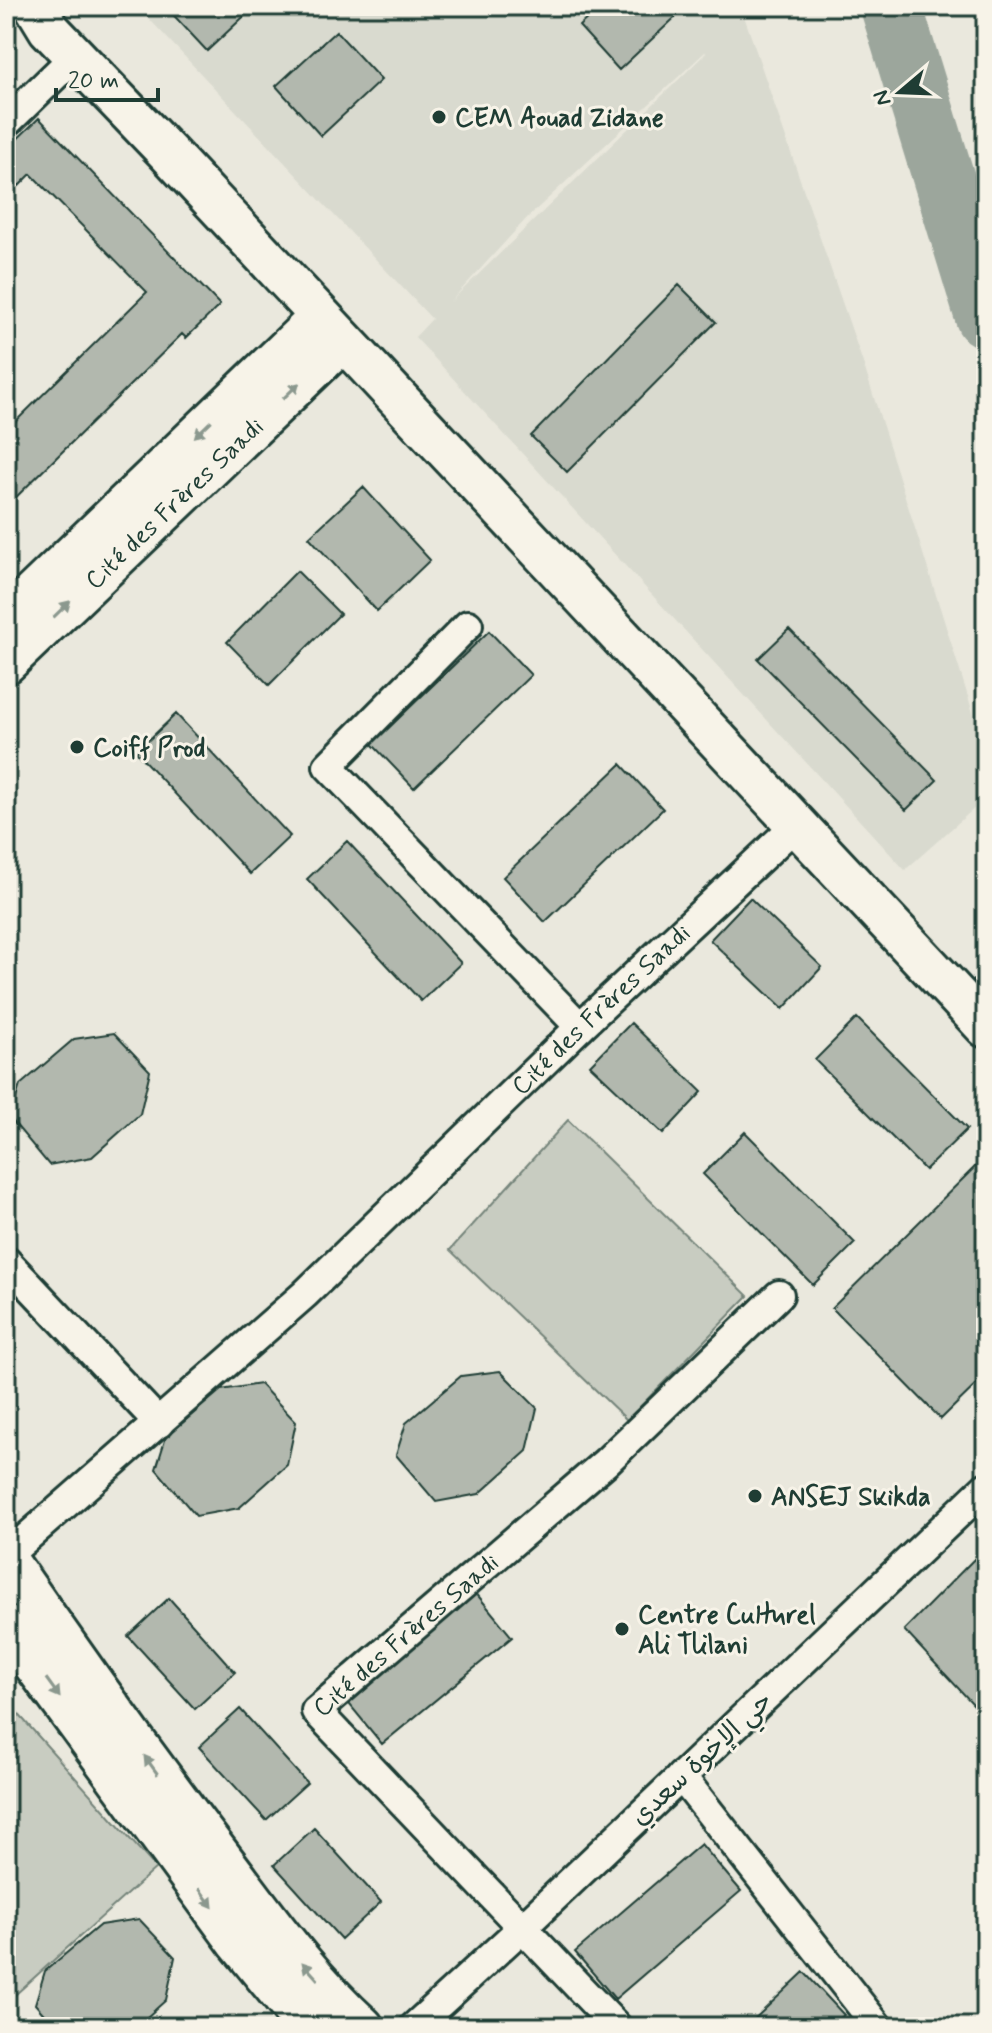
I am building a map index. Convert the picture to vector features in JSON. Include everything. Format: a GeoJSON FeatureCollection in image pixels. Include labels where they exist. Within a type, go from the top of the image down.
{"type":"FeatureCollection","features":[{"type":"Feature","properties":{"kind":"main road"},"geometry":{"type":"LineString","coordinates":[[35,6],[49,29],[986,1027]]}},
{"type":"Feature","properties":{"kind":"main road","name":"Cité des Frères Saadi"},"geometry":{"type":"LineString","coordinates":[[6,619],[332,329]]}},
{"type":"Feature","properties":{"kind":"main road","name":"Cité des Frères Saadi"},"geometry":{"type":"LineString","coordinates":[[6,663],[332,329]]}},
{"type":"Feature","properties":{"kind":"main road","name":"Cité des Frères Saadi"},"geometry":{"type":"LineString","coordinates":[[6,1558],[64,1645],[225,1863],[299,1959],[363,2027]]}},
{"type":"Feature","properties":{"kind":"main road"},"geometry":{"type":"LineString","coordinates":[[6,1626],[237,1941],[310,2027]]}},
{"type":"Feature","properties":{"kind":"street"},"geometry":{"type":"LineString","coordinates":[[6,123],[75,56]]}},
{"type":"Feature","properties":{"kind":"street"},"geometry":{"type":"LineString","coordinates":[[468,625],[328,766],[580,1027]]}},
{"type":"Feature","properties":{"kind":"street","name":"Cité des Frères Saadi"},"geometry":{"type":"LineString","coordinates":[[6,1558],[305,1294],[580,1027],[797,824]]}},
{"type":"Feature","properties":{"kind":"street"},"geometry":{"type":"LineString","coordinates":[[6,1261],[159,1423]]}},
{"type":"Feature","properties":{"kind":"street","name":"Cité des Frères Saadi"},"geometry":{"type":"LineString","coordinates":[[617,2027],[316,1711],[606,1462],[779,1295]]}},
{"type":"Feature","properties":{"kind":"street","name":"حي الإخوة سعدي"},"geometry":{"type":"LineString","coordinates":[[414,2027],[986,1487]]}},
{"type":"Feature","properties":{"kind":"street"},"geometry":{"type":"LineString","coordinates":[[681,1776],[878,2027]]}},
{"type":"Feature","properties":{"kind":"shaded area"},"geometry":{"type":"Polygon","coordinates":[[[137,6],[738,6],[864,366],[986,754],[986,798],[905,870],[415,337],[432,319],[137,6]],[[706,53],[527,218],[450,302],[706,53]]]}},
{"type":"Feature","properties":{"kind":"shaded area"},"geometry":{"type":"Polygon","coordinates":[[[568,1120],[748,1296],[627,1420],[450,1250],[568,1120]]]}},
{"type":"Feature","properties":{"kind":"shaded area"},"geometry":{"type":"Polygon","coordinates":[[[6,1700],[156,1868],[6,2003],[6,1700]]]}},
{"type":"Feature","properties":{"kind":"building"},"geometry":{"type":"Polygon","coordinates":[[[165,6],[255,6],[207,51],[165,6]]]}},
{"type":"Feature","properties":{"kind":"building"},"geometry":{"type":"Polygon","coordinates":[[[601,6],[679,6],[683,10],[619,70],[579,26],[601,6]]]}},
{"type":"Feature","properties":{"kind":"building"},"geometry":{"type":"Polygon","coordinates":[[[336,31],[381,80],[321,136],[276,86],[336,31]]]}},
{"type":"Feature","properties":{"kind":"building"},"geometry":{"type":"Polygon","coordinates":[[[39,118],[220,305],[186,338],[182,334],[6,507],[6,431],[147,292],[31,174],[19,186],[6,173],[9,147],[39,118]]]}},
{"type":"Feature","properties":{"kind":"building"},"geometry":{"type":"Polygon","coordinates":[[[679,285],[716,322],[567,472],[531,436],[679,285]]]}},
{"type":"Feature","properties":{"kind":"building"},"geometry":{"type":"Polygon","coordinates":[[[363,487],[430,560],[377,611],[309,537],[363,487]]]}},
{"type":"Feature","properties":{"kind":"building"},"geometry":{"type":"Polygon","coordinates":[[[297,571],[340,614],[269,685],[227,642],[297,571]]]}},
{"type":"Feature","properties":{"kind":"building"},"geometry":{"type":"Polygon","coordinates":[[[789,629],[937,780],[906,810],[758,659],[789,629]]]}},
{"type":"Feature","properties":{"kind":"building"},"geometry":{"type":"Polygon","coordinates":[[[489,631],[531,675],[414,788],[372,744],[489,631]]]}},
{"type":"Feature","properties":{"kind":"building"},"geometry":{"type":"Polygon","coordinates":[[[176,714],[290,836],[250,874],[136,752],[176,714]]]}},
{"type":"Feature","properties":{"kind":"building"},"geometry":{"type":"Polygon","coordinates":[[[621,764],[663,809],[545,922],[503,877],[621,764]]]}},
{"type":"Feature","properties":{"kind":"building"},"geometry":{"type":"Polygon","coordinates":[[[347,841],[461,963],[421,1001],[307,879],[347,841]]]}},
{"type":"Feature","properties":{"kind":"building"},"geometry":{"type":"Polygon","coordinates":[[[750,898],[822,967],[783,1009],[710,940],[750,898]]]}},
{"type":"Feature","properties":{"kind":"building"},"geometry":{"type":"Polygon","coordinates":[[[857,1018],[967,1129],[925,1170],[815,1060],[857,1018]]]}},
{"type":"Feature","properties":{"kind":"building"},"geometry":{"type":"Polygon","coordinates":[[[631,1023],[702,1092],[663,1134],[590,1065],[631,1023]]]}},
{"type":"Feature","properties":{"kind":"building"},"geometry":{"type":"Polygon","coordinates":[[[114,1033],[150,1071],[140,1114],[92,1157],[49,1165],[10,1118],[20,1085],[74,1039],[114,1033]]]}},
{"type":"Feature","properties":{"kind":"building"},"geometry":{"type":"Polygon","coordinates":[[[745,1132],[855,1243],[813,1285],[703,1174],[745,1132]]]}},
{"type":"Feature","properties":{"kind":"building"},"geometry":{"type":"Polygon","coordinates":[[[981,1161],[986,1166],[986,1375],[941,1419],[832,1308],[981,1161]]]}},
{"type":"Feature","properties":{"kind":"building"},"geometry":{"type":"Polygon","coordinates":[[[500,1371],[537,1408],[527,1451],[479,1494],[436,1502],[396,1455],[406,1423],[461,1376],[500,1371]]]}},
{"type":"Feature","properties":{"kind":"building"},"geometry":{"type":"Polygon","coordinates":[[[260,1384],[296,1422],[287,1465],[239,1508],[196,1516],[156,1469],[166,1437],[221,1390],[260,1384]]]}},
{"type":"Feature","properties":{"kind":"building"},"geometry":{"type":"Polygon","coordinates":[[[986,1547],[986,1718],[904,1630],[986,1547]]]}},
{"type":"Feature","properties":{"kind":"building"},"geometry":{"type":"Polygon","coordinates":[[[475,1592],[512,1637],[382,1744],[345,1699],[475,1592]]]}},
{"type":"Feature","properties":{"kind":"building"},"geometry":{"type":"Polygon","coordinates":[[[169,1598],[235,1672],[195,1709],[128,1636],[169,1598]]]}},
{"type":"Feature","properties":{"kind":"building"},"geometry":{"type":"Polygon","coordinates":[[[240,1709],[307,1783],[266,1820],[199,1747],[240,1709]]]}},
{"type":"Feature","properties":{"kind":"building"},"geometry":{"type":"Polygon","coordinates":[[[314,1828],[381,1902],[341,1939],[274,1865],[314,1828]]]}},
{"type":"Feature","properties":{"kind":"building"},"geometry":{"type":"Polygon","coordinates":[[[701,1844],[741,1891],[615,1999],[575,1952],[701,1844]]]}},
{"type":"Feature","properties":{"kind":"building"},"geometry":{"type":"Polygon","coordinates":[[[139,1919],[175,1957],[166,2000],[136,2027],[55,2027],[35,2004],[45,1971],[100,1925],[139,1919]]]}},
{"type":"Feature","properties":{"kind":"building"},"geometry":{"type":"Polygon","coordinates":[[[804,1972],[844,2015],[831,2027],[746,2027],[804,1972]]]}},
{"type":"Feature","properties":{"kind":"waterway"},"geometry":{"type":"LineString","coordinates":[[891,6],[986,317]]}},
{"type":"Feature","properties":{"kind":"place","name":"CEM Aouad Zidane"},"geometry":{"type":"Point","coordinates":[439,117]}},
{"type":"Feature","properties":{"kind":"place","name":"Coiff Prod"},"geometry":{"type":"Point","coordinates":[77,747]}},
{"type":"Feature","properties":{"kind":"place","name":"ANSEJ Skikda"},"geometry":{"type":"Point","coordinates":[755,1496]}},
{"type":"Feature","properties":{"kind":"place","name":"Centre Culturel Ali Tlilani"},"geometry":{"type":"Point","coordinates":[622,1629]}}]}
